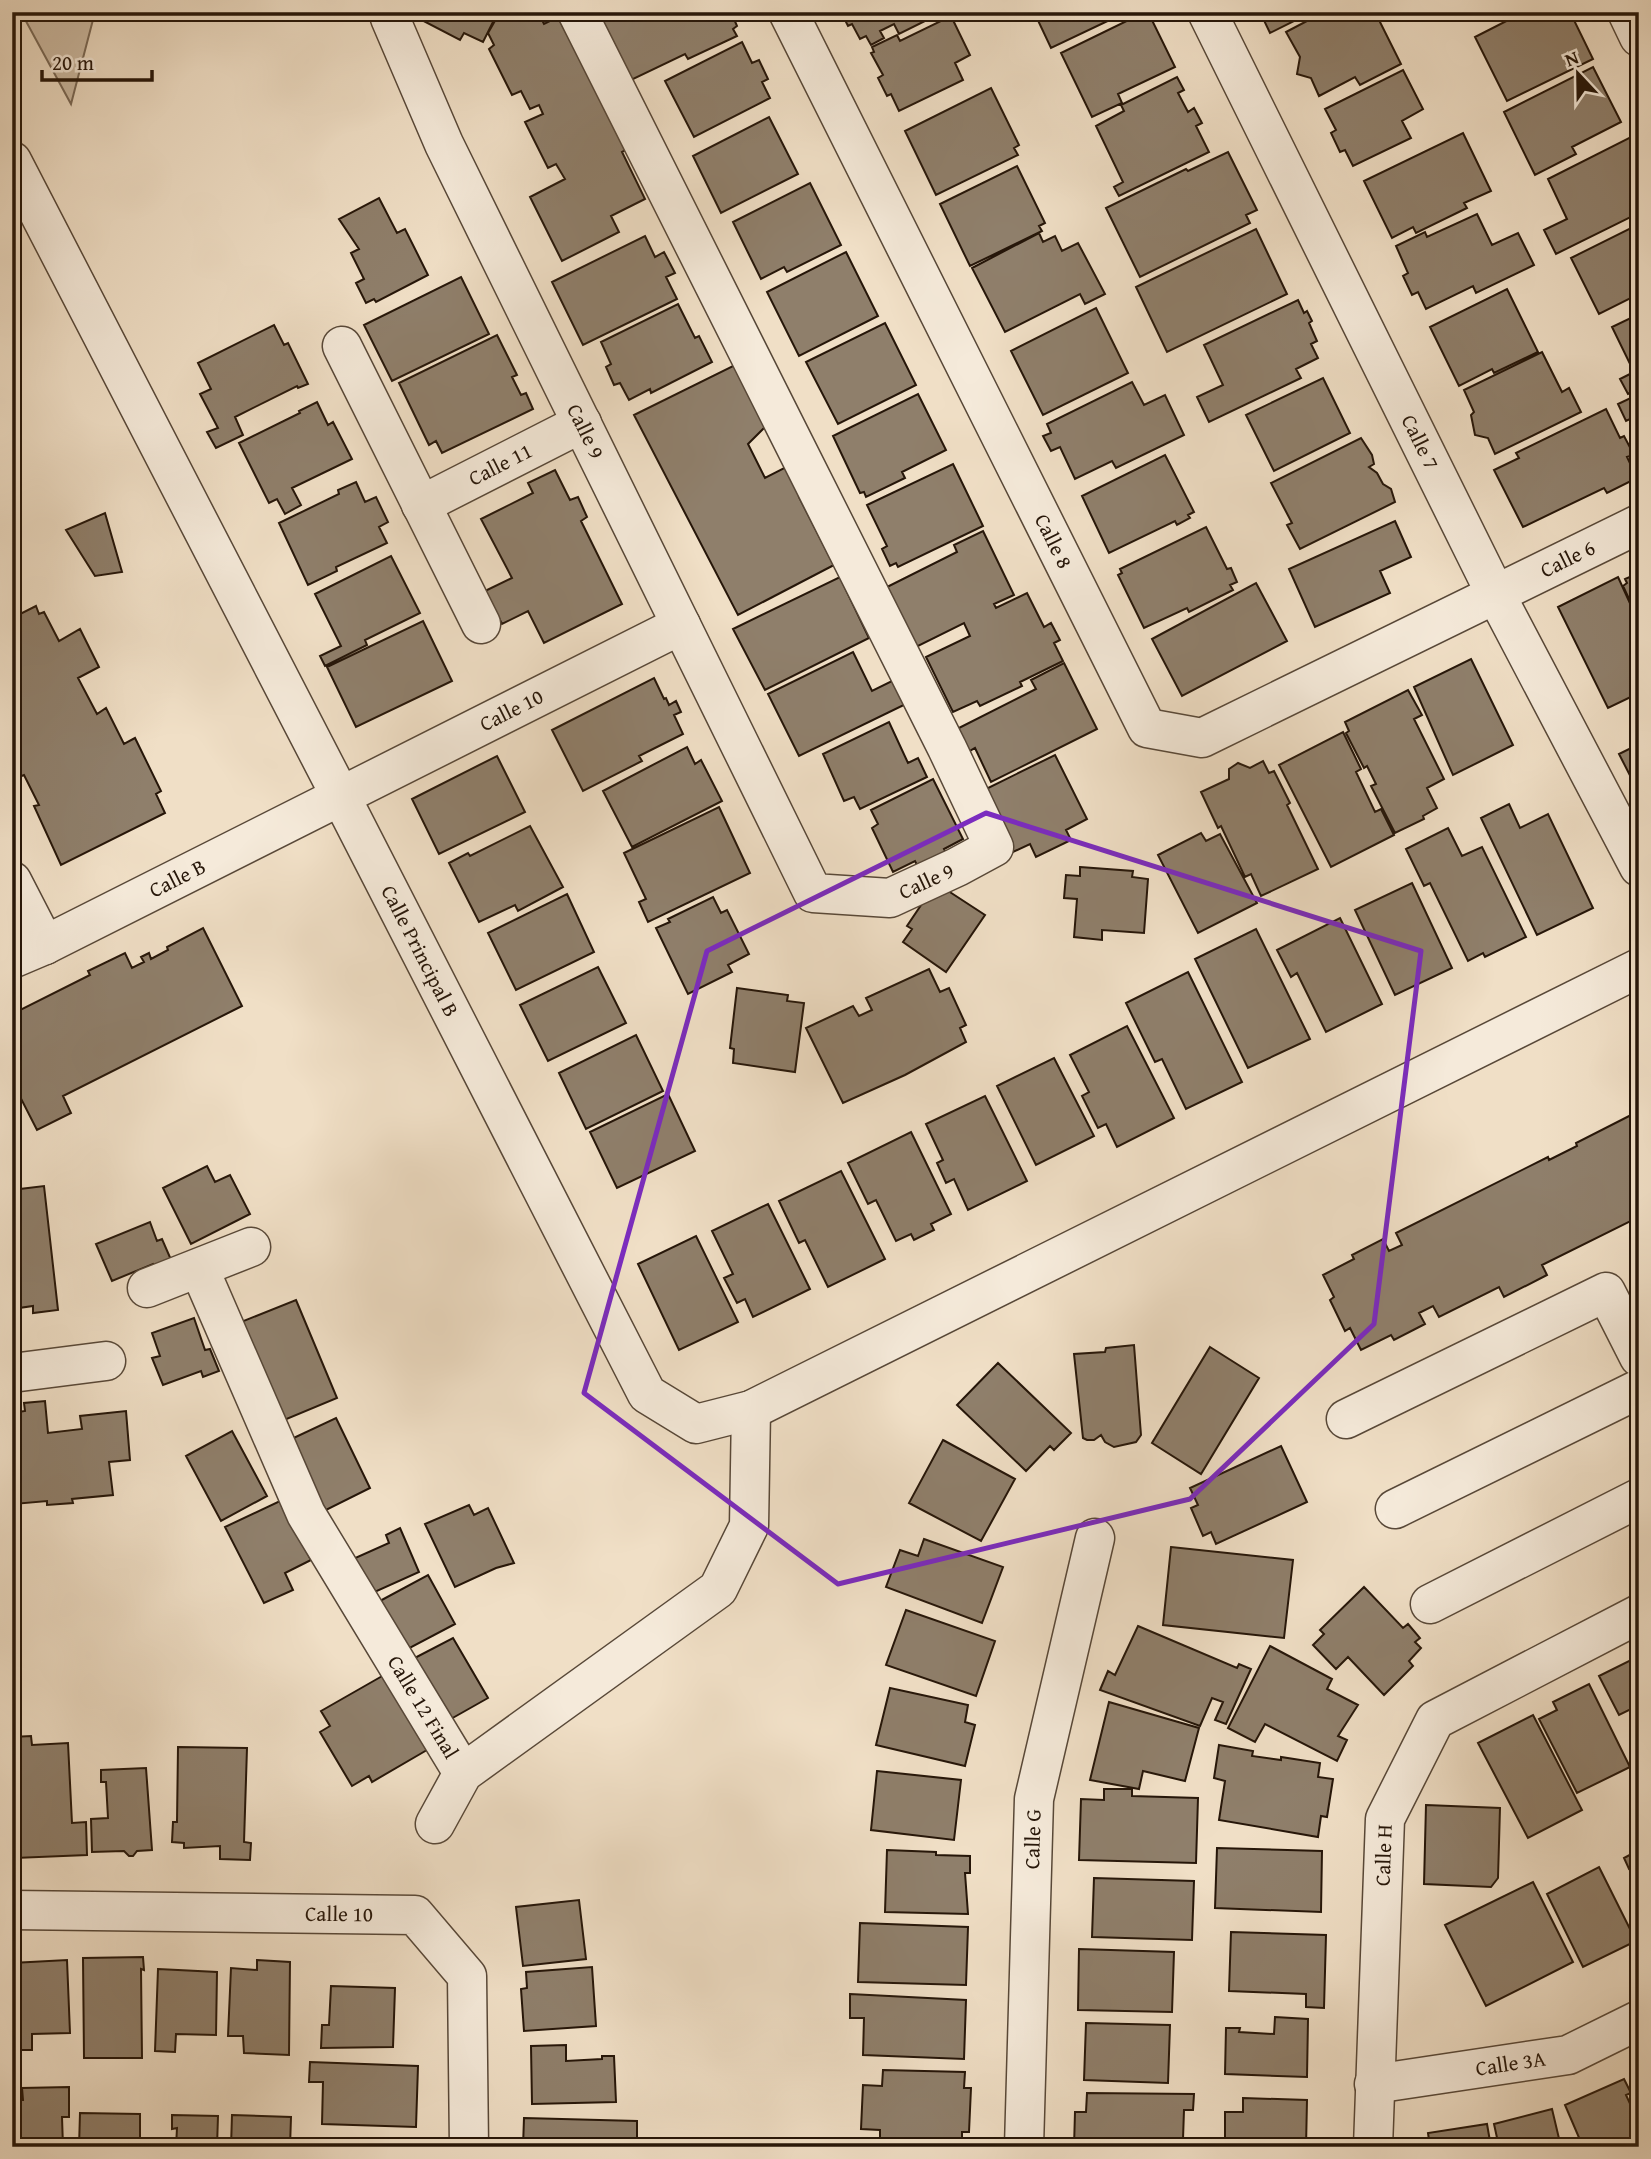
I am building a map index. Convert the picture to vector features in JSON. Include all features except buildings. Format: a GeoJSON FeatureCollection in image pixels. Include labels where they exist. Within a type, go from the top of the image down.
{"type":"FeatureCollection","features":[{"type":"Feature","properties":{"kind":"street","name":"Calle 9"},"geometry":{"type":"LineString","coordinates":[[393,12],[390,18],[444,144],[813,893],[890,898],[994,847],[947,748],[577,12]]}},
{"type":"Feature","properties":{"kind":"street","name":"Calle 8"},"geometry":{"type":"LineString","coordinates":[[788,12],[1147,728],[1202,738],[1496,595]]}},
{"type":"Feature","properties":{"kind":"street","name":"Calle 7"},"geometry":{"type":"LineString","coordinates":[[1208,12],[1496,595],[1639,867]]}},
{"type":"Feature","properties":{"kind":"street"},"geometry":{"type":"LineString","coordinates":[[1627,12],[1639,37]]}},
{"type":"Feature","properties":{"kind":"street","name":"Calle Principal B"},"geometry":{"type":"LineString","coordinates":[[12,161],[26,221],[138,405],[647,1394],[696,1424],[751,1410],[1639,968]]}},
{"type":"Feature","properties":{"kind":"street"},"geometry":{"type":"LineString","coordinates":[[342,346],[481,624]]}},
{"type":"Feature","properties":{"kind":"street","name":"Calle 11"},"geometry":{"type":"LineString","coordinates":[[421,505],[582,424]]}},
{"type":"Feature","properties":{"kind":"street","name":"Calle 6"},"geometry":{"type":"LineString","coordinates":[[1496,595],[1639,524]]}},
{"type":"Feature","properties":{"kind":"street","name":"Calle 10"},"geometry":{"type":"LineString","coordinates":[[341,797],[681,625]]}},
{"type":"Feature","properties":{"kind":"street","name":"Calle B"},"geometry":{"type":"LineString","coordinates":[[29,952],[341,797]]}},
{"type":"Feature","properties":{"kind":"street"},"geometry":{"type":"LineString","coordinates":[[12,881],[29,952]]}},
{"type":"Feature","properties":{"kind":"street"},"geometry":{"type":"LineString","coordinates":[[147,1289],[251,1247]]}},
{"type":"Feature","properties":{"kind":"street","name":"Calle 12 Final"},"geometry":{"type":"LineString","coordinates":[[199,1268],[306,1514],[463,1773],[718,1589],[749,1526],[751,1410]]}},
{"type":"Feature","properties":{"kind":"street"},"geometry":{"type":"LineString","coordinates":[[1346,1419],[1606,1292],[1639,1357]]}},
{"type":"Feature","properties":{"kind":"street"},"geometry":{"type":"LineString","coordinates":[[12,1373],[106,1361]]}},
{"type":"Feature","properties":{"kind":"street"},"geometry":{"type":"LineString","coordinates":[[1395,1509],[1639,1389]]}},
{"type":"Feature","properties":{"kind":"street"},"geometry":{"type":"LineString","coordinates":[[1430,1604],[1639,1498]]}},
{"type":"Feature","properties":{"kind":"street","name":"Calle G"},"geometry":{"type":"LineString","coordinates":[[1024,2147],[1034,1799],[1095,1538]]}},
{"type":"Feature","properties":{"kind":"street","name":"Calle H"},"geometry":{"type":"LineString","coordinates":[[1373,2147],[1385,1819],[1435,1720],[1639,1614]]}},
{"type":"Feature","properties":{"kind":"street"},"geometry":{"type":"LineString","coordinates":[[435,1824],[463,1773]]}},
{"type":"Feature","properties":{"kind":"street","name":"Calle 10"},"geometry":{"type":"LineString","coordinates":[[12,1910],[415,1914],[467,1976],[469,2147]]}},
{"type":"Feature","properties":{"kind":"street","name":"Calle 3A"},"geometry":{"type":"LineString","coordinates":[[1374,2084],[1568,2055],[1639,2020]]}},
{"type":"Feature","properties":{"kind":"highlighted area"},"geometry":{"type":"Polygon","coordinates":[[[986,813],[1421,951],[1374,1324],[1190,1499],[838,1584],[584,1393],[707,951],[986,813]]]}},
{"type":"Feature","properties":{"kind":"shaded area"},"geometry":{"type":"Polygon","coordinates":[[[21,12],[95,12],[71,104],[21,12]]]}}]}
